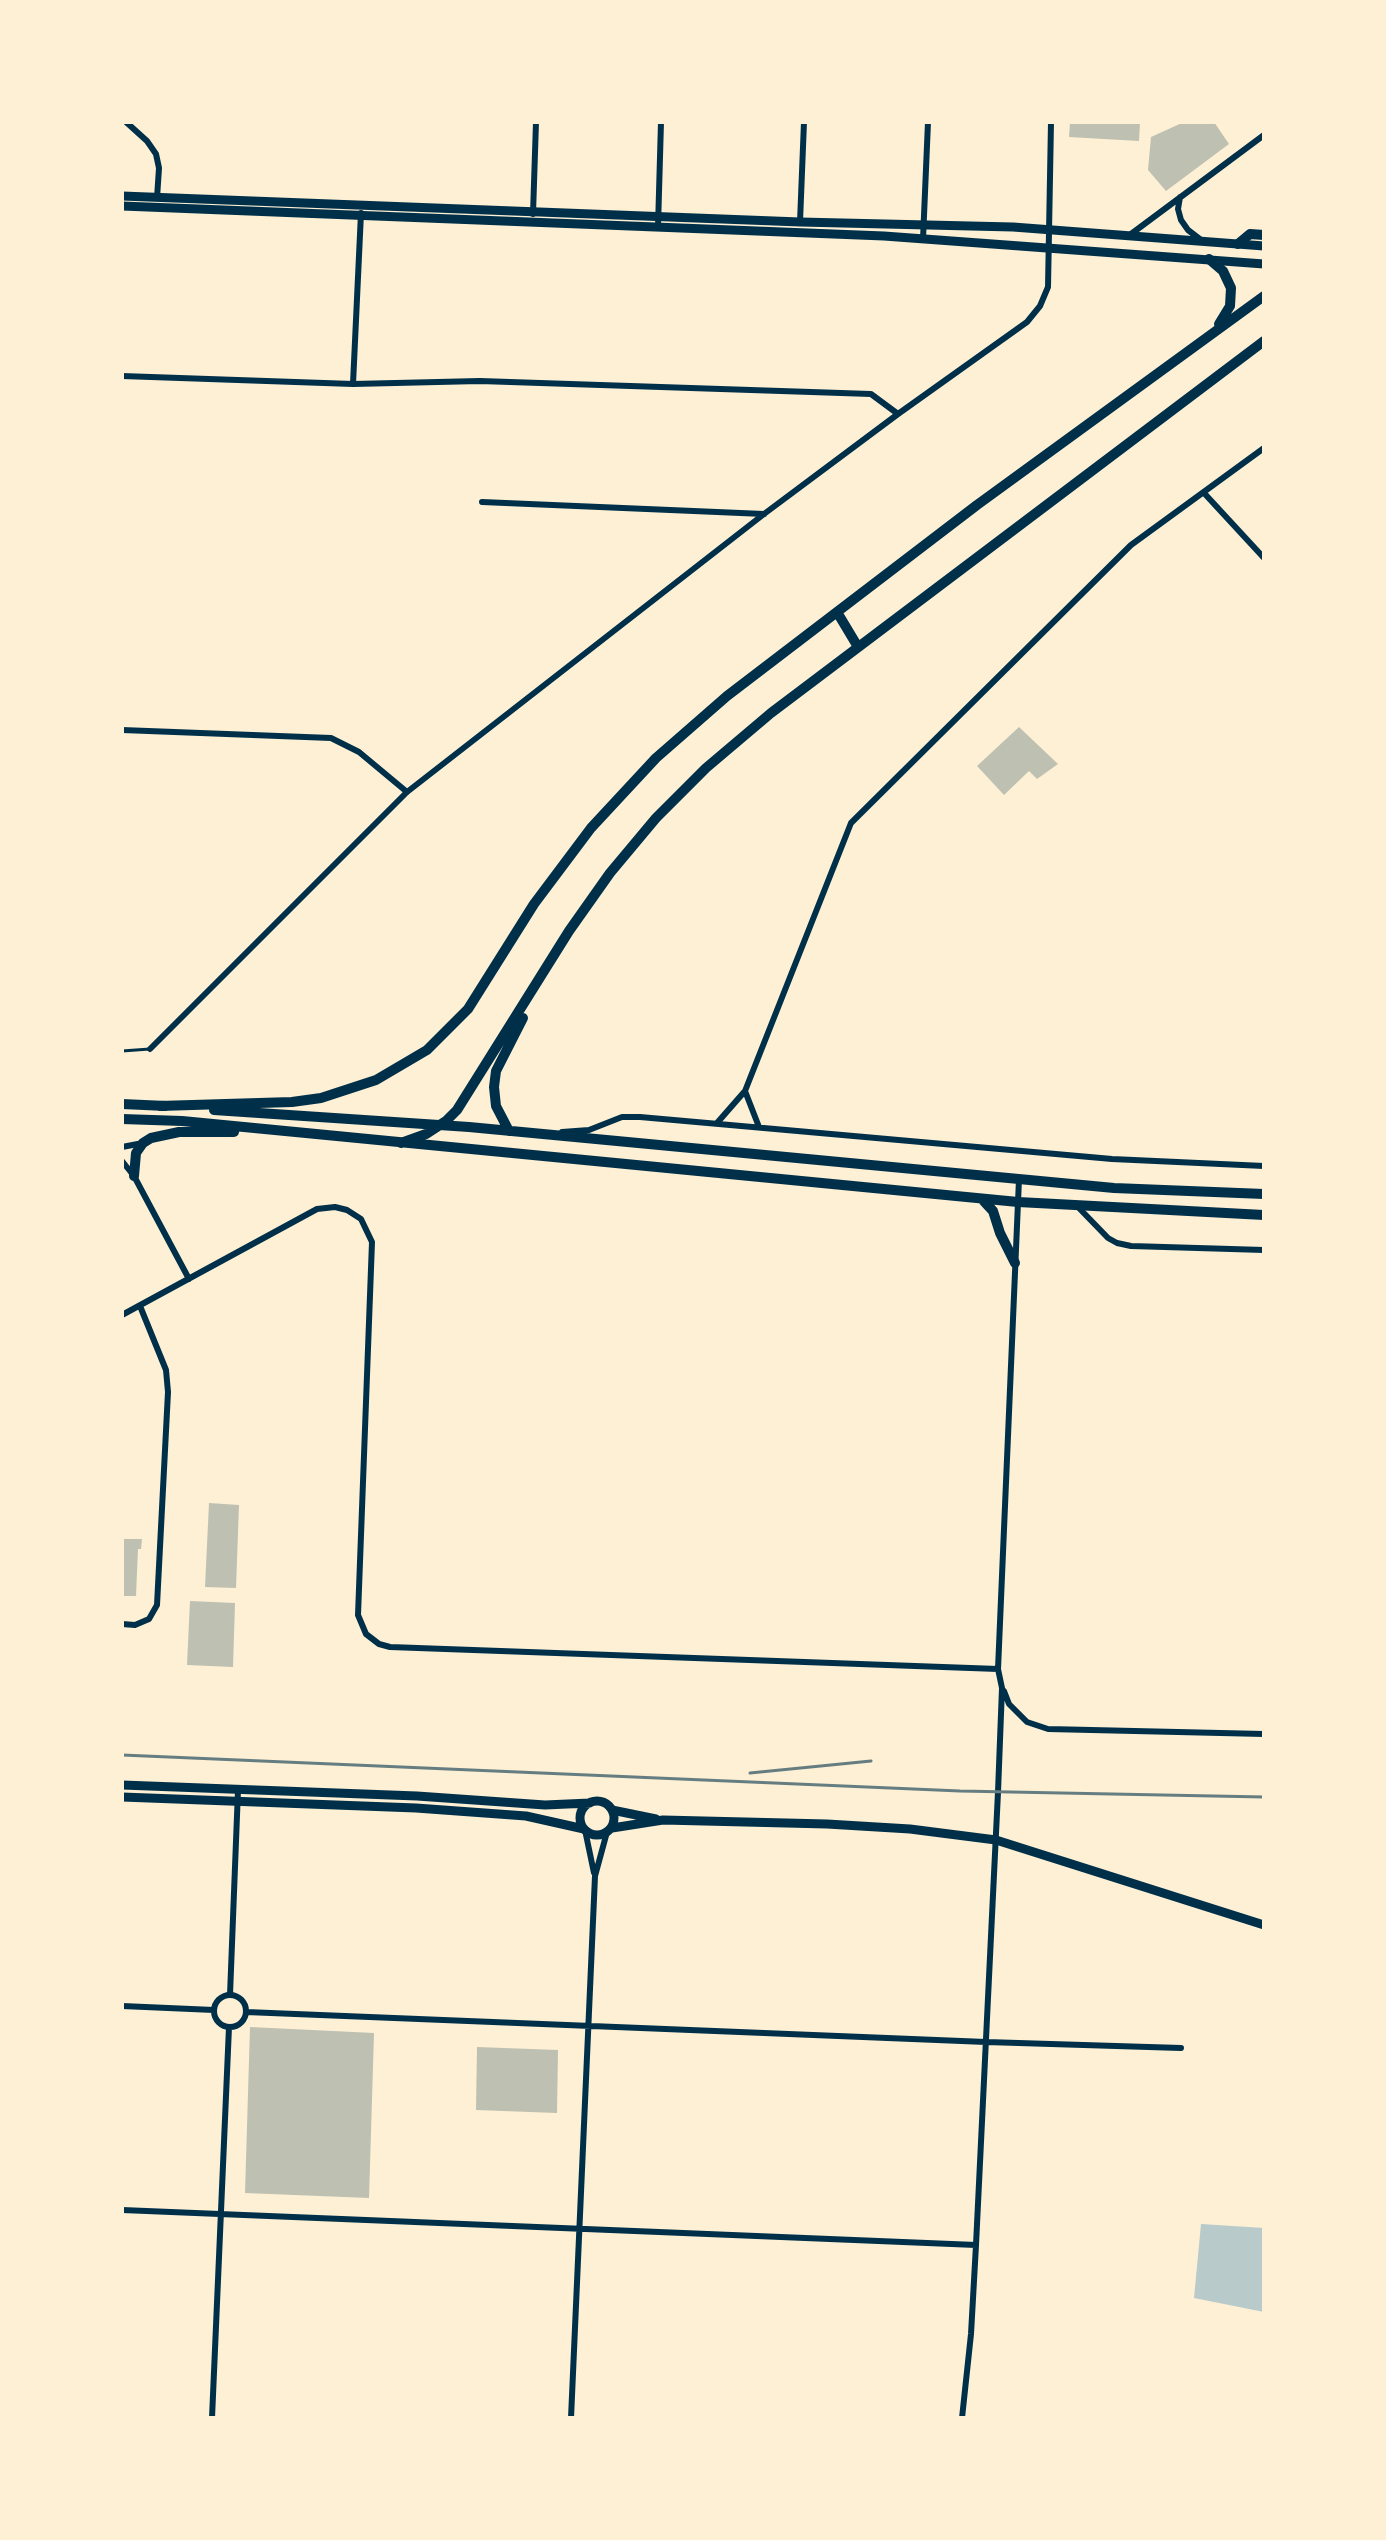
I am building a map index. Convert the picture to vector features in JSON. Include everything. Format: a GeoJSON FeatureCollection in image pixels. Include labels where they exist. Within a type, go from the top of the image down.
{"type":"FeatureCollection","features":[{"type":"Feature","properties":{"kind":"main road"},"geometry":{"type":"LineString","coordinates":[[122,196],[157,203]]}},
{"type":"Feature","properties":{"kind":"main road"},"geometry":{"type":"LineString","coordinates":[[122,206],[157,203],[800,227],[924,224],[1131,234],[1264,246]]}},
{"type":"Feature","properties":{"kind":"main road"},"geometry":{"type":"LineString","coordinates":[[800,227],[1264,264]]}},
{"type":"Feature","properties":{"kind":"main road"},"geometry":{"type":"LineString","coordinates":[[1238,244],[1250,234],[1264,235]]}},
{"type":"Feature","properties":{"kind":"main road"},"geometry":{"type":"LineString","coordinates":[[1209,259],[1223,271],[1231,292],[1230,306],[1217,329]]}},
{"type":"Feature","properties":{"kind":"main road"},"geometry":{"type":"LineString","coordinates":[[159,1106],[292,1102],[321,1098],[376,1080],[427,1050],[468,1009],[534,904],[591,828],[656,758],[727,696],[977,505],[1264,296]]}},
{"type":"Feature","properties":{"kind":"main road"},"geometry":{"type":"LineString","coordinates":[[401,1143],[438,1127],[457,1110],[569,931],[610,873],[656,818],[706,768],[771,713],[1264,341]]}},
{"type":"Feature","properties":{"kind":"main road"},"geometry":{"type":"LineString","coordinates":[[837,612],[858,647]]}},
{"type":"Feature","properties":{"kind":"main road"},"geometry":{"type":"LineString","coordinates":[[509,1131],[495,1103],[496,1071],[549,966]]}},
{"type":"Feature","properties":{"kind":"main road"},"geometry":{"type":"LineString","coordinates":[[122,1104],[509,1131],[1114,1188],[1264,1194]]}},
{"type":"Feature","properties":{"kind":"main road"},"geometry":{"type":"LineString","coordinates":[[122,1119],[182,1121],[982,1199],[1078,1207],[1264,1215]]}},
{"type":"Feature","properties":{"kind":"main road"},"geometry":{"type":"LineString","coordinates":[[399,1124],[408,1129],[401,1143]]}},
{"type":"Feature","properties":{"kind":"main road"},"geometry":{"type":"LineString","coordinates":[[134,1176],[134,1162],[143,1143],[169,1132],[276,1131]]}},
{"type":"Feature","properties":{"kind":"main road"},"geometry":{"type":"LineString","coordinates":[[982,1199],[993,1211],[1015,1263]]}},
{"type":"Feature","properties":{"kind":"main road"},"geometry":{"type":"LineString","coordinates":[[122,1785],[417,1796],[545,1805],[602,1802],[612,1810],[663,1820],[910,1829],[996,1840],[1264,1925]]}},
{"type":"Feature","properties":{"kind":"main road"},"geometry":{"type":"LineString","coordinates":[[122,1797],[416,1808],[526,1816],[596,1835],[663,1820]]}},
{"type":"Feature","properties":{"kind":"main road"},"geometry":{"type":"LineString","coordinates":[[584,1830],[580,1817],[590,1803]]}},
{"type":"Feature","properties":{"kind":"main road"},"geometry":{"type":"LineString","coordinates":[[610,1830],[614,1816],[612,1810]]}},
{"type":"Feature","properties":{"kind":"street"},"geometry":{"type":"LineString","coordinates":[[126,122],[156,154],[159,168],[157,203]]}},
{"type":"Feature","properties":{"kind":"street"},"geometry":{"type":"LineString","coordinates":[[533,217],[536,122]]}},
{"type":"Feature","properties":{"kind":"street"},"geometry":{"type":"LineString","coordinates":[[658,222],[661,122]]}},
{"type":"Feature","properties":{"kind":"street"},"geometry":{"type":"LineString","coordinates":[[800,227],[804,122]]}},
{"type":"Feature","properties":{"kind":"street"},"geometry":{"type":"LineString","coordinates":[[923,239],[928,122]]}},
{"type":"Feature","properties":{"kind":"street"},"geometry":{"type":"LineString","coordinates":[[150,1049],[407,792],[764,514],[1027,322],[1040,306],[1048,287],[1051,122]]}},
{"type":"Feature","properties":{"kind":"street"},"geometry":{"type":"LineString","coordinates":[[1131,234],[1264,135]]}},
{"type":"Feature","properties":{"kind":"street"},"geometry":{"type":"LineString","coordinates":[[1180,197],[1178,209],[1183,224],[1201,240]]}},
{"type":"Feature","properties":{"kind":"street"},"geometry":{"type":"LineString","coordinates":[[353,384],[361,210]]}},
{"type":"Feature","properties":{"kind":"street"},"geometry":{"type":"LineString","coordinates":[[122,376],[353,384],[480,381],[871,394],[898,414]]}},
{"type":"Feature","properties":{"kind":"street"},"geometry":{"type":"LineString","coordinates":[[717,1123],[745,1091],[851,823],[1131,545],[1264,448]]}},
{"type":"Feature","properties":{"kind":"street"},"geometry":{"type":"LineString","coordinates":[[1204,493],[1264,558]]}},
{"type":"Feature","properties":{"kind":"street"},"geometry":{"type":"LineString","coordinates":[[482,502],[764,514]]}},
{"type":"Feature","properties":{"kind":"street"},"geometry":{"type":"LineString","coordinates":[[122,730],[331,738],[359,752],[407,792]]}},
{"type":"Feature","properties":{"kind":"street"},"geometry":{"type":"LineString","coordinates":[[745,1091],[759,1127]]}},
{"type":"Feature","properties":{"kind":"street"},"geometry":{"type":"LineString","coordinates":[[534,1134],[589,1130],[622,1117],[1112,1159],[1264,1166]]}},
{"type":"Feature","properties":{"kind":"street"},"geometry":{"type":"LineString","coordinates":[[122,1147],[143,1143]]}},
{"type":"Feature","properties":{"kind":"street"},"geometry":{"type":"LineString","coordinates":[[122,1161],[134,1176],[189,1279]]}},
{"type":"Feature","properties":{"kind":"street"},"geometry":{"type":"LineString","coordinates":[[1019,1179],[998,1669],[1009,1704],[1027,1722],[1048,1729],[1264,1734]]}},
{"type":"Feature","properties":{"kind":"street"},"geometry":{"type":"LineString","coordinates":[[122,1315],[317,1209],[325,1206],[347,1210],[361,1219],[372,1242],[358,1615],[368,1637],[390,1647],[998,1669]]}},
{"type":"Feature","properties":{"kind":"street"},"geometry":{"type":"LineString","coordinates":[[1078,1207],[1108,1238],[1117,1243],[1264,1250]]}},
{"type":"Feature","properties":{"kind":"street"},"geometry":{"type":"LineString","coordinates":[[122,1624],[135,1625],[149,1619],[157,1605],[168,1392],[166,1370],[140,1306]]}},
{"type":"Feature","properties":{"kind":"street"},"geometry":{"type":"LineString","coordinates":[[962,2418],[976,2245],[1002,1688]]}},
{"type":"Feature","properties":{"kind":"street"},"geometry":{"type":"LineString","coordinates":[[230,1995],[238,1790]]}},
{"type":"Feature","properties":{"kind":"street"},"geometry":{"type":"LineString","coordinates":[[584,1830],[595,1876]]}},
{"type":"Feature","properties":{"kind":"street"},"geometry":{"type":"LineString","coordinates":[[571,2418],[595,1876],[610,1830]]}},
{"type":"Feature","properties":{"kind":"street"},"geometry":{"type":"LineString","coordinates":[[230,1995],[239,1997],[246,2012],[243,2020],[229,2027],[215,2018],[214,2010],[216,2002],[230,1995]]}},
{"type":"Feature","properties":{"kind":"street"},"geometry":{"type":"LineString","coordinates":[[122,2006],[214,2010]]}},
{"type":"Feature","properties":{"kind":"street"},"geometry":{"type":"LineString","coordinates":[[246,2012],[1181,2048]]}},
{"type":"Feature","properties":{"kind":"street"},"geometry":{"type":"LineString","coordinates":[[212,2418],[229,2027]]}},
{"type":"Feature","properties":{"kind":"street"},"geometry":{"type":"LineString","coordinates":[[122,2210],[976,2245]]}},
{"type":"Feature","properties":{"kind":"lane"},"geometry":{"type":"LineString","coordinates":[[122,1051],[150,1049]]}},
{"type":"Feature","properties":{"kind":"shaded area"},"geometry":{"type":"Polygon","coordinates":[[[1201,2224],[1264,2228],[1264,2312],[1194,2298],[1201,2224]]]}},
{"type":"Feature","properties":{"kind":"building"},"geometry":{"type":"Polygon","coordinates":[[[1070,122],[1140,122],[1139,141],[1069,137],[1070,122]]]}},
{"type":"Feature","properties":{"kind":"building"},"geometry":{"type":"Polygon","coordinates":[[[1184,122],[1214,122],[1229,144],[1166,191],[1148,170],[1151,137],[1184,122]]]}},
{"type":"Feature","properties":{"kind":"building"},"geometry":{"type":"Polygon","coordinates":[[[1019,727],[1058,764],[1037,779],[1029,771],[1004,795],[977,766],[1019,727]]]}},
{"type":"Feature","properties":{"kind":"building"},"geometry":{"type":"Polygon","coordinates":[[[209,1503],[239,1505],[236,1588],[205,1587],[209,1503]]]}},
{"type":"Feature","properties":{"kind":"building"},"geometry":{"type":"Polygon","coordinates":[[[122,1539],[142,1539],[141,1549],[138,1549],[136,1596],[122,1596],[122,1539]]]}},
{"type":"Feature","properties":{"kind":"building"},"geometry":{"type":"Polygon","coordinates":[[[190,1601],[235,1603],[233,1667],[187,1665],[190,1601]]]}},
{"type":"Feature","properties":{"kind":"building"},"geometry":{"type":"Polygon","coordinates":[[[250,2027],[374,2033],[369,2198],[245,2193],[250,2027]]]}},
{"type":"Feature","properties":{"kind":"building"},"geometry":{"type":"Polygon","coordinates":[[[477,2047],[558,2050],[557,2113],[476,2110],[477,2047]]]}},
{"type":"Feature","properties":{"kind":"railway"},"geometry":{"type":"LineString","coordinates":[[122,1755],[960,1791],[1264,1797]]}},
{"type":"Feature","properties":{"kind":"railway"},"geometry":{"type":"LineString","coordinates":[[750,1773],[871,1761]]}}]}
